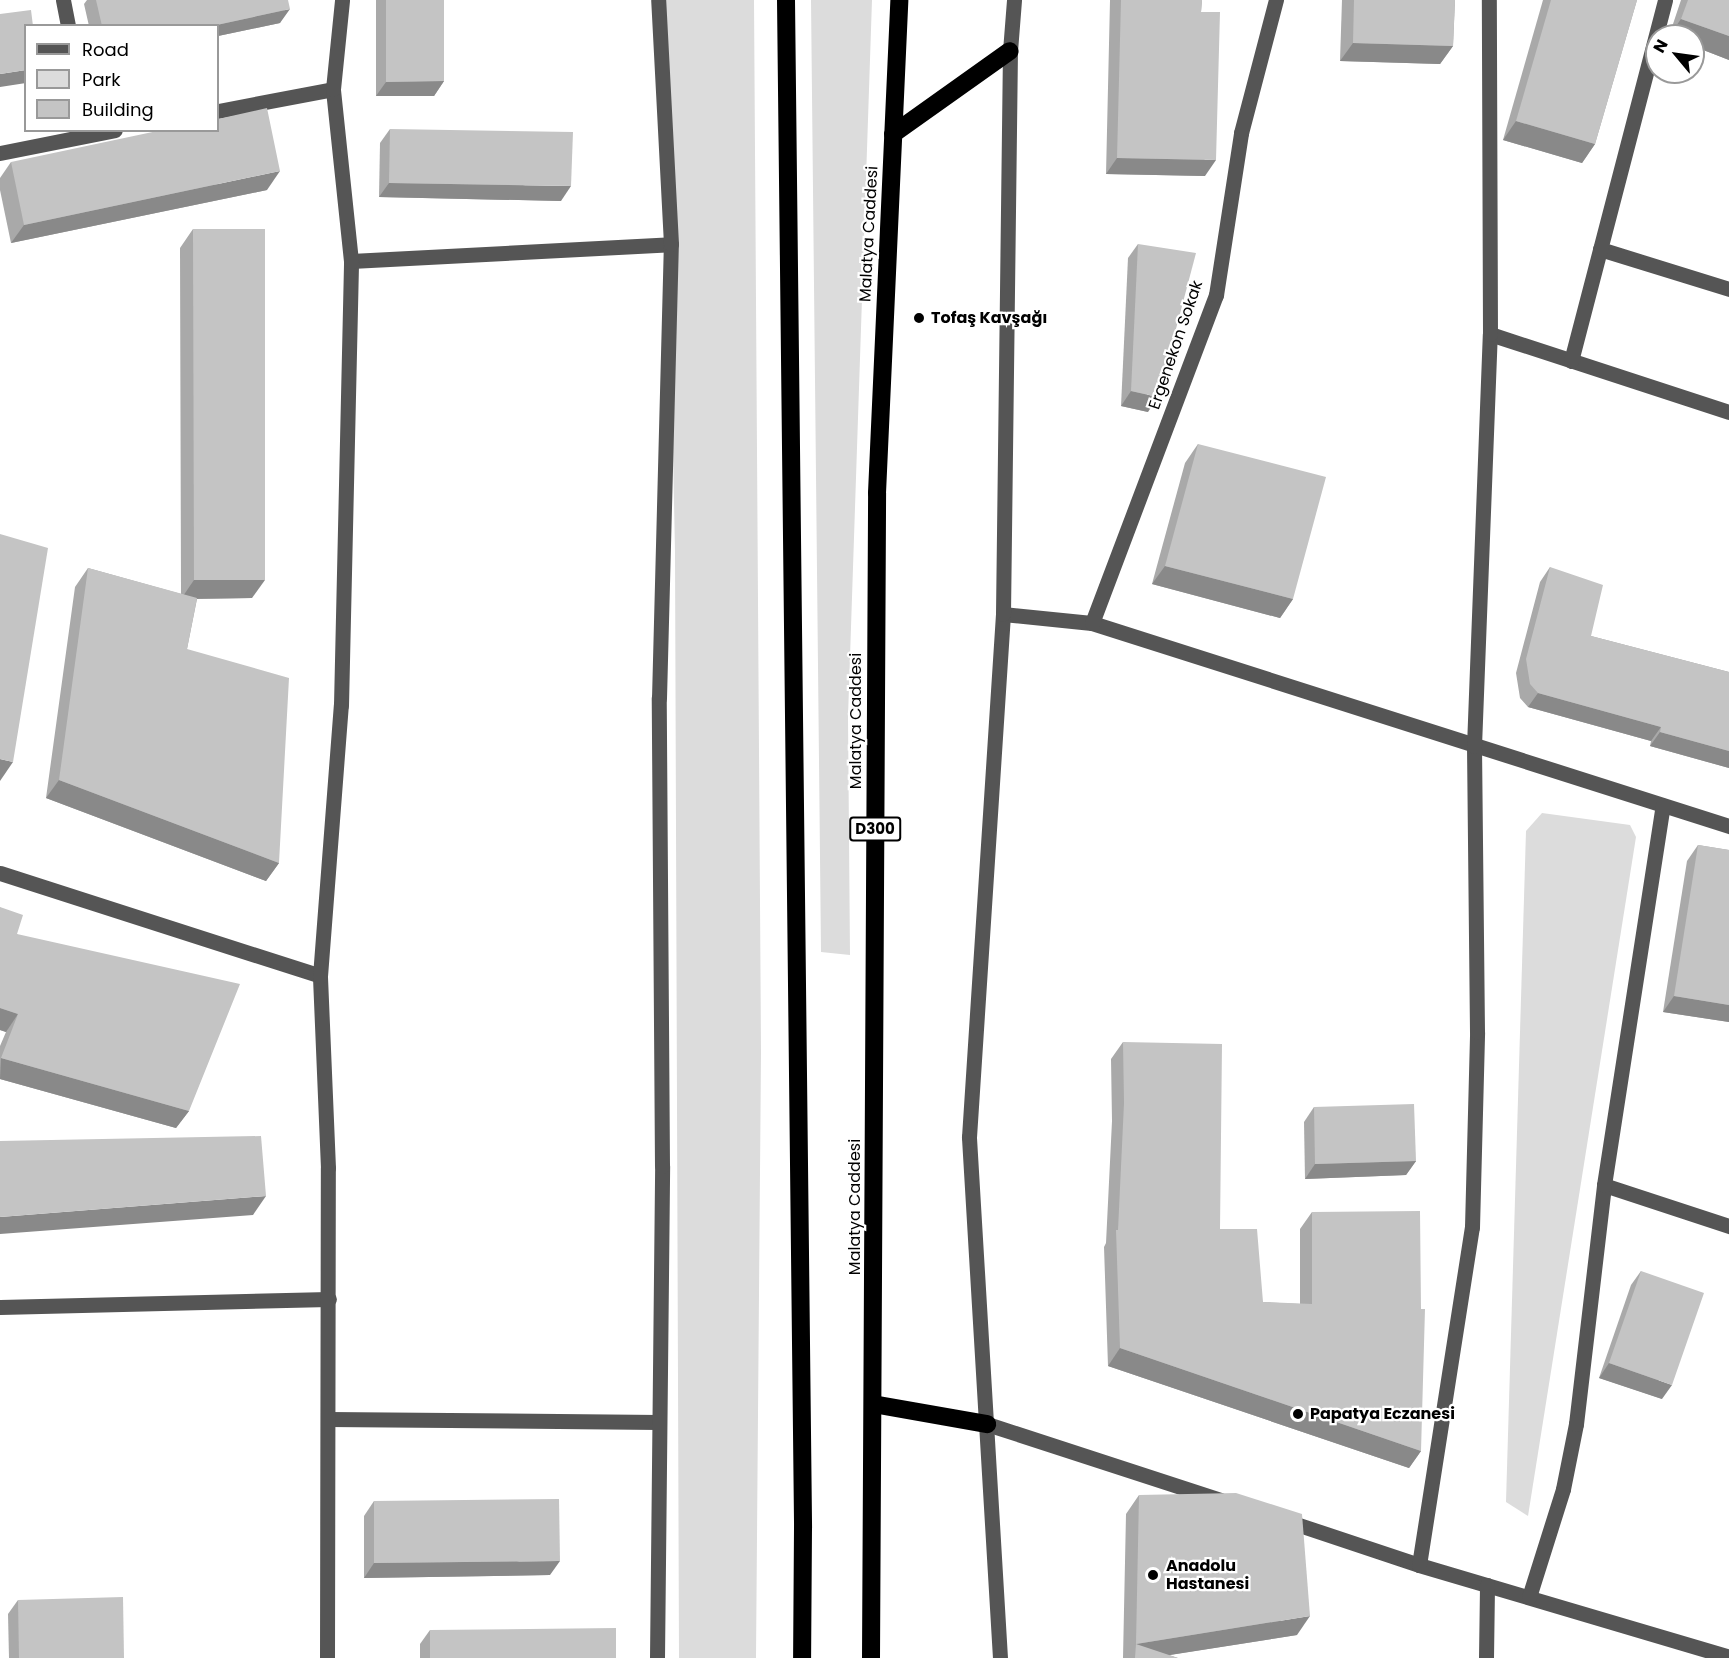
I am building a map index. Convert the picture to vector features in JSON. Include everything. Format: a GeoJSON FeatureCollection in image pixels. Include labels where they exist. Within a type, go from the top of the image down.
{"type":"FeatureCollection","features":[{"type":"Feature","properties":{"kind":"highway"},"geometry":{"type":"LineString","coordinates":[[786,0],[803,1528],[802,1658]]}},
{"type":"Feature","properties":{"kind":"highway","name":"Malatya Caddesi"},"geometry":{"type":"LineString","coordinates":[[871,1658],[877,493],[898,0]]}},
{"type":"Feature","properties":{"kind":"highway"},"geometry":{"type":"LineString","coordinates":[[893,134],[1010,51]]}},
{"type":"Feature","properties":{"kind":"highway"},"geometry":{"type":"LineString","coordinates":[[873,1404],[987,1424]]}},
{"type":"Feature","properties":{"kind":"street"},"geometry":{"type":"LineString","coordinates":[[63,0],[68,24]]}},
{"type":"Feature","properties":{"kind":"street"},"geometry":{"type":"LineString","coordinates":[[327,1658],[328,1168],[320,976],[341,705],[351,261],[333,89],[342,0]]}},
{"type":"Feature","properties":{"kind":"street"},"geometry":{"type":"LineString","coordinates":[[657,1658],[662,1177],[659,698],[671,244],[658,0]]}},
{"type":"Feature","properties":{"kind":"street"},"geometry":{"type":"LineString","coordinates":[[1000,1658],[969,1137],[1003,614],[1010,51],[1014,0]]}},
{"type":"Feature","properties":{"kind":"street","name":"Ergenekon Sokak"},"geometry":{"type":"LineString","coordinates":[[1092,623],[1216,295],[1241,133],[1276,0]]}},
{"type":"Feature","properties":{"kind":"street"},"geometry":{"type":"LineString","coordinates":[[1419,1565],[1472,1227],[1477,1032],[1474,746],[1490,334],[1489,0]]}},
{"type":"Feature","properties":{"kind":"street"},"geometry":{"type":"LineString","coordinates":[[1571,361],[1665,0]]}},
{"type":"Feature","properties":{"kind":"street"},"geometry":{"type":"LineString","coordinates":[[219,111],[333,89]]}},
{"type":"Feature","properties":{"kind":"street"},"geometry":{"type":"LineString","coordinates":[[0,153],[87,133]]}},
{"type":"Feature","properties":{"kind":"street"},"geometry":{"type":"LineString","coordinates":[[351,261],[671,244]]}},
{"type":"Feature","properties":{"kind":"street"},"geometry":{"type":"LineString","coordinates":[[1600,249],[1729,289]]}},
{"type":"Feature","properties":{"kind":"street"},"geometry":{"type":"LineString","coordinates":[[1490,334],[1729,412]]}},
{"type":"Feature","properties":{"kind":"street"},"geometry":{"type":"LineString","coordinates":[[1003,614],[1092,623],[1729,826]]}},
{"type":"Feature","properties":{"kind":"street"},"geometry":{"type":"LineString","coordinates":[[1529,1597],[1563,1489],[1576,1424],[1604,1185],[1663,806]]}},
{"type":"Feature","properties":{"kind":"street"},"geometry":{"type":"LineString","coordinates":[[0,873],[320,976]]}},
{"type":"Feature","properties":{"kind":"street"},"geometry":{"type":"LineString","coordinates":[[1604,1185],[1729,1226]]}},
{"type":"Feature","properties":{"kind":"street"},"geometry":{"type":"LineString","coordinates":[[0,1307],[329,1299]]}},
{"type":"Feature","properties":{"kind":"street"},"geometry":{"type":"LineString","coordinates":[[328,1419],[659,1422]]}},
{"type":"Feature","properties":{"kind":"street"},"geometry":{"type":"LineString","coordinates":[[987,1424],[1238,1505]]}},
{"type":"Feature","properties":{"kind":"street"},"geometry":{"type":"LineString","coordinates":[[1272,1516],[1419,1565],[1729,1657]]}},
{"type":"Feature","properties":{"kind":"street"},"geometry":{"type":"LineString","coordinates":[[1486,1658],[1487,1585]]}},
{"type":"Feature","properties":{"kind":"green space"},"geometry":{"type":"Polygon","coordinates":[[[664,0],[754,0],[761,1052],[756,1658],[679,1658],[675,552],[664,0]]]}},
{"type":"Feature","properties":{"kind":"green space"},"geometry":{"type":"Polygon","coordinates":[[[811,0],[872,0],[848,717],[850,955],[821,952],[811,0]]]}},
{"type":"Feature","properties":{"kind":"green space"},"geometry":{"type":"Polygon","coordinates":[[[1542,813],[1630,825],[1636,837],[1528,1516],[1506,1502],[1526,831],[1542,813]]]}},
{"type":"Feature","properties":{"kind":"building"},"geometry":{"type":"Polygon","coordinates":[[[96,0],[288,0],[290,9],[219,24],[102,24],[96,0]]]}},
{"type":"Feature","properties":{"kind":"building"},"geometry":{"type":"Polygon","coordinates":[[[386,0],[444,0],[444,81],[386,82],[386,0]]]}},
{"type":"Feature","properties":{"kind":"building"},"geometry":{"type":"Polygon","coordinates":[[[1121,0],[1202,0],[1201,12],[1220,12],[1216,160],[1117,158],[1121,0]]]}},
{"type":"Feature","properties":{"kind":"building"},"geometry":{"type":"Polygon","coordinates":[[[1354,0],[1455,0],[1453,46],[1353,43],[1354,0]]]}},
{"type":"Feature","properties":{"kind":"building"},"geometry":{"type":"Polygon","coordinates":[[[1551,0],[1637,0],[1595,144],[1516,121],[1551,0]]]}},
{"type":"Feature","properties":{"kind":"building"},"geometry":{"type":"Polygon","coordinates":[[[1688,0],[1729,0],[1729,36],[1705,28],[1705,24],[1695,24],[1681,19],[1688,0]]]}},
{"type":"Feature","properties":{"kind":"building"},"geometry":{"type":"Polygon","coordinates":[[[31,10],[33,24],[24,24],[24,70],[0,74],[0,14],[31,10]]]}},
{"type":"Feature","properties":{"kind":"building"},"geometry":{"type":"Polygon","coordinates":[[[267,108],[280,171],[24,225],[11,162],[153,132],[219,132],[219,119],[267,108]]]}},
{"type":"Feature","properties":{"kind":"building"},"geometry":{"type":"Polygon","coordinates":[[[390,129],[573,132],[571,186],[389,183],[390,129]]]}},
{"type":"Feature","properties":{"kind":"building"},"geometry":{"type":"Polygon","coordinates":[[[193,229],[265,229],[265,580],[194,580],[193,229]]]}},
{"type":"Feature","properties":{"kind":"building"},"geometry":{"type":"Polygon","coordinates":[[[1138,244],[1196,253],[1158,397],[1131,391],[1138,244]]]}},
{"type":"Feature","properties":{"kind":"building"},"geometry":{"type":"Polygon","coordinates":[[[1198,444],[1326,477],[1293,599],[1165,566],[1198,444]]]}},
{"type":"Feature","properties":{"kind":"building"},"geometry":{"type":"Polygon","coordinates":[[[0,534],[48,548],[13,762],[0,759],[0,534]]]}},
{"type":"Feature","properties":{"kind":"building"},"geometry":{"type":"Polygon","coordinates":[[[1550,567],[1603,585],[1591,636],[1729,672],[1729,751],[1660,732],[1661,727],[1538,693],[1530,684],[1526,659],[1550,567]]]}},
{"type":"Feature","properties":{"kind":"building"},"geometry":{"type":"Polygon","coordinates":[[[88,568],[197,598],[187,649],[289,678],[279,863],[59,780],[88,568]]]}},
{"type":"Feature","properties":{"kind":"building"},"geometry":{"type":"Polygon","coordinates":[[[1698,845],[1729,850],[1729,1005],[1674,996],[1698,845]]]}},
{"type":"Feature","properties":{"kind":"building"},"geometry":{"type":"Polygon","coordinates":[[[0,907],[23,915],[17,934],[240,984],[189,1111],[1,1058],[18,1014],[0,1008],[0,907]]]}},
{"type":"Feature","properties":{"kind":"building"},"geometry":{"type":"Polygon","coordinates":[[[1123,1042],[1222,1044],[1220,1229],[1257,1229],[1263,1302],[1312,1304],[1312,1212],[1420,1211],[1421,1309],[1425,1309],[1421,1451],[1120,1348],[1116,1230],[1118,1230],[1124,1103],[1123,1042]]]}},
{"type":"Feature","properties":{"kind":"building"},"geometry":{"type":"Polygon","coordinates":[[[1414,1104],[1416,1161],[1315,1164],[1314,1107],[1414,1104]]]}},
{"type":"Feature","properties":{"kind":"building"},"geometry":{"type":"Polygon","coordinates":[[[261,1136],[266,1196],[0,1217],[0,1141],[261,1136]]]}},
{"type":"Feature","properties":{"kind":"building"},"geometry":{"type":"Polygon","coordinates":[[[1641,1271],[1704,1293],[1672,1385],[1609,1363],[1641,1271]]]}},
{"type":"Feature","properties":{"kind":"building"},"geometry":{"type":"Polygon","coordinates":[[[1236,1493],[1302,1514],[1310,1616],[1136,1644],[1139,1495],[1236,1493]]]}},
{"type":"Feature","properties":{"kind":"building"},"geometry":{"type":"Polygon","coordinates":[[[559,1499],[560,1561],[374,1563],[374,1501],[559,1499]]]}},
{"type":"Feature","properties":{"kind":"building"},"geometry":{"type":"Polygon","coordinates":[[[123,1597],[124,1658],[19,1658],[18,1600],[123,1597]]]}},
{"type":"Feature","properties":{"kind":"building"},"geometry":{"type":"Polygon","coordinates":[[[616,1628],[616,1658],[430,1658],[430,1630],[616,1628]]]}},
{"type":"Feature","properties":{"kind":"building"},"geometry":{"type":"Polygon","coordinates":[[[1136,1644],[1178,1658],[1135,1658],[1136,1644]]]}},
{"type":"Feature","properties":{"kind":"place","name":"Tofaş Kavşağı"},"geometry":{"type":"Point","coordinates":[919,318]}},
{"type":"Feature","properties":{"kind":"place","name":"Papatya Eczanesi"},"geometry":{"type":"Point","coordinates":[1298,1414]}},
{"type":"Feature","properties":{"kind":"place","name":"Anadolu Hastanesi"},"geometry":{"type":"Point","coordinates":[1153,1575]}}]}
